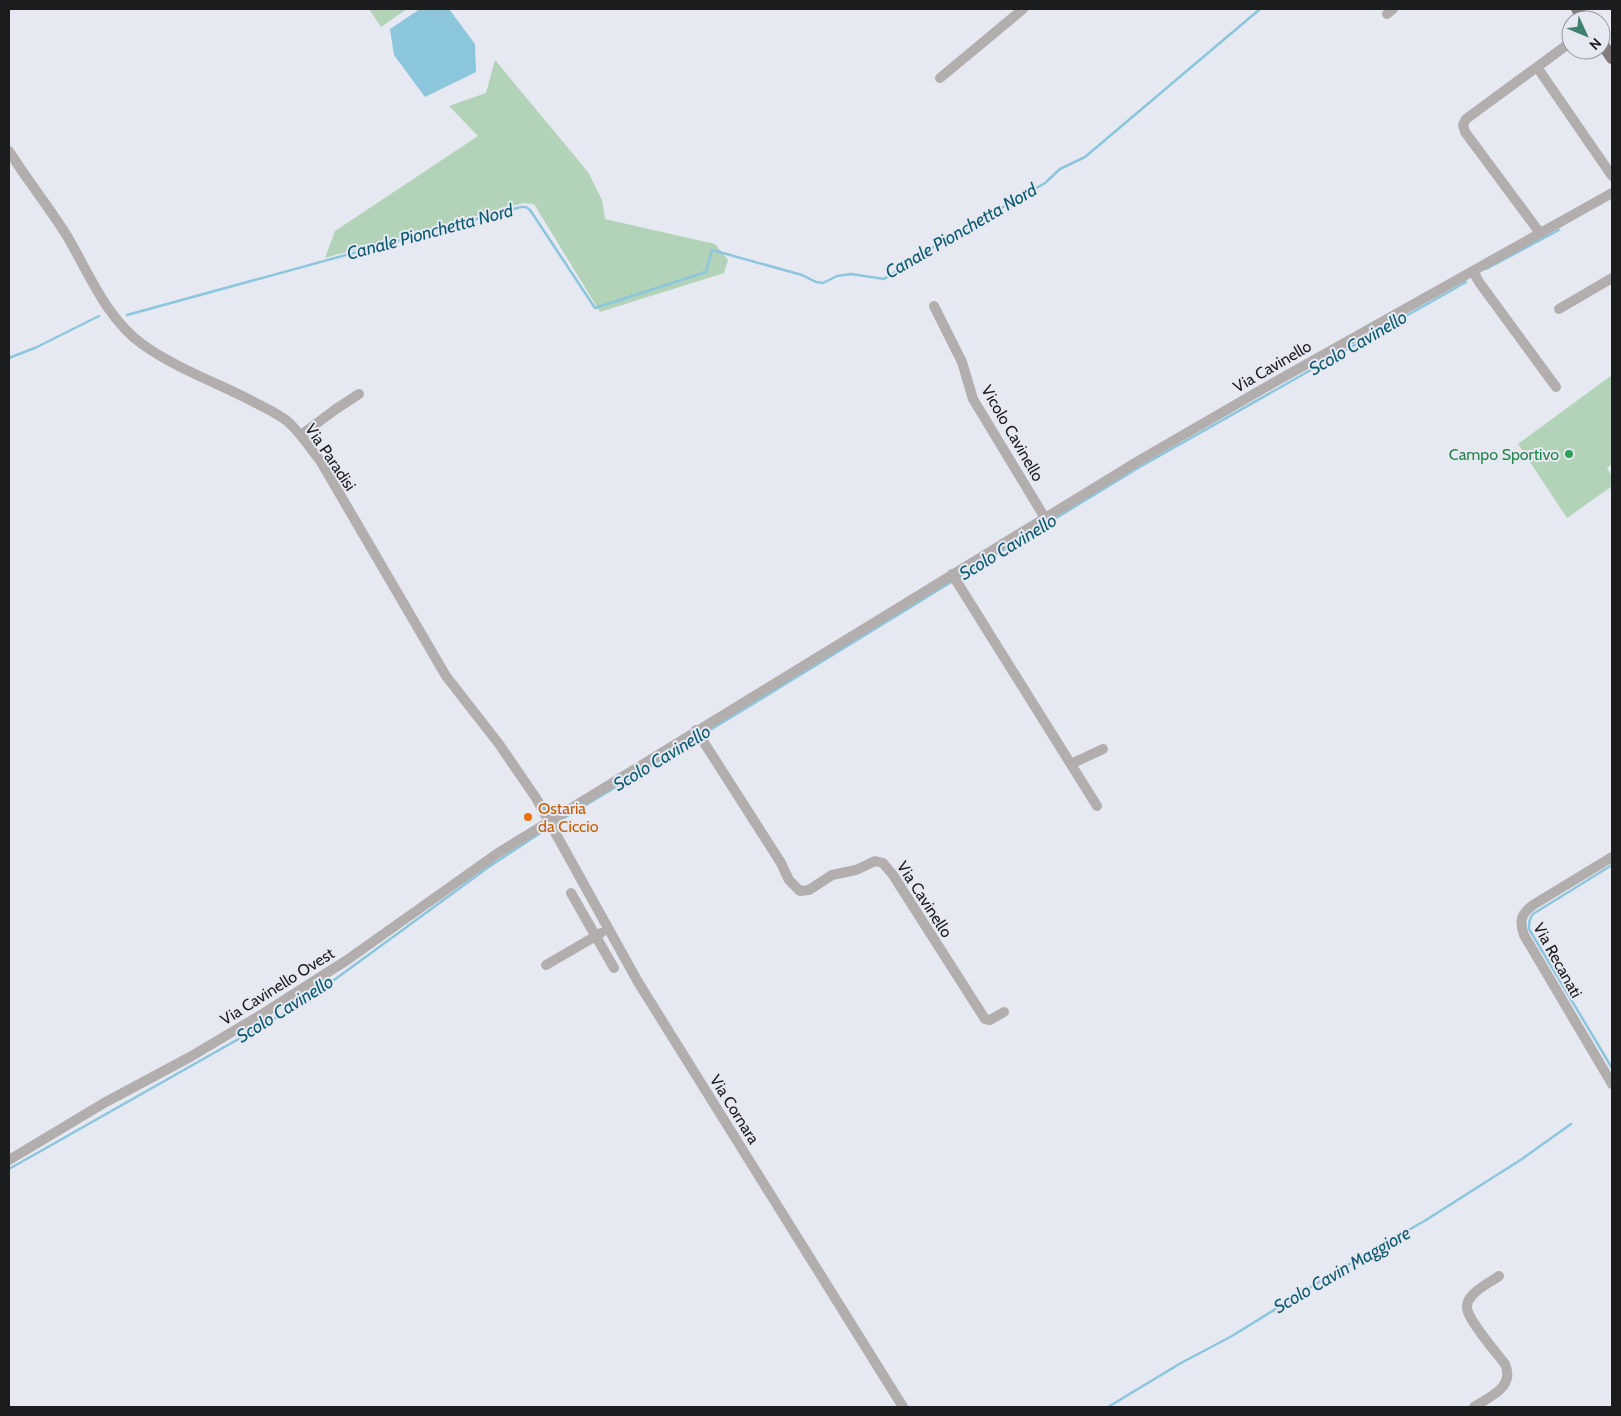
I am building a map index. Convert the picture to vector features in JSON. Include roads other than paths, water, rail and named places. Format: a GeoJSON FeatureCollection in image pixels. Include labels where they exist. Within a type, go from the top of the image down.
{"type":"FeatureCollection","features":[{"type":"Feature","properties":{"kind":"street"},"geometry":{"type":"LineString","coordinates":[[940,78],[1023,9]]}},
{"type":"Feature","properties":{"kind":"street"},"geometry":{"type":"LineString","coordinates":[[1540,233],[1465,132],[1463,125],[1466,119],[1561,49]]}},
{"type":"Feature","properties":{"kind":"street"},"geometry":{"type":"LineString","coordinates":[[1537,67],[1612,176]]}},
{"type":"Feature","properties":{"kind":"street","name":"Via Paradisi"},"geometry":{"type":"LineString","coordinates":[[9,151],[67,237],[103,300],[116,318],[141,344],[156,354],[272,412],[287,421],[301,435],[325,469],[446,676],[520,773],[550,821]]}},
{"type":"Feature","properties":{"kind":"street","name":"Via Cavinello"},"geometry":{"type":"LineString","coordinates":[[550,821],[698,734],[954,578],[1045,518],[1206,421],[1612,193]]}},
{"type":"Feature","properties":{"kind":"street"},"geometry":{"type":"LineString","coordinates":[[1473,271],[1484,290],[1556,387]]}},
{"type":"Feature","properties":{"kind":"street"},"geometry":{"type":"LineString","coordinates":[[1559,309],[1612,278]]}},
{"type":"Feature","properties":{"kind":"street","name":"Vicolo Cavinello"},"geometry":{"type":"LineString","coordinates":[[934,306],[962,362],[973,398],[1045,518]]}},
{"type":"Feature","properties":{"kind":"street"},"geometry":{"type":"LineString","coordinates":[[301,435],[336,408],[359,394]]}},
{"type":"Feature","properties":{"kind":"street"},"geometry":{"type":"LineString","coordinates":[[954,578],[1097,806]]}},
{"type":"Feature","properties":{"kind":"street","name":"Via Cavinello"},"geometry":{"type":"LineString","coordinates":[[698,734],[790,880],[800,891],[809,890],[832,875],[856,870],[875,861],[883,863],[985,1019],[990,1020],[1004,1012]]}},
{"type":"Feature","properties":{"kind":"street"},"geometry":{"type":"LineString","coordinates":[[1071,764],[1102,749]]}},
{"type":"Feature","properties":{"kind":"street","name":"Via Cornara"},"geometry":{"type":"LineString","coordinates":[[550,821],[608,929],[655,1010],[903,1407]]}},
{"type":"Feature","properties":{"kind":"street","name":"Via Cavinello Ovest"},"geometry":{"type":"LineString","coordinates":[[9,1160],[104,1103],[190,1057],[264,1013],[347,960],[467,874],[550,821]]}},
{"type":"Feature","properties":{"kind":"street","name":"Via Recanati"},"geometry":{"type":"LineString","coordinates":[[1612,857],[1533,905],[1522,916],[1521,926],[1524,935],[1612,1084]]}},
{"type":"Feature","properties":{"kind":"street"},"geometry":{"type":"LineString","coordinates":[[572,893],[614,968]]}},
{"type":"Feature","properties":{"kind":"street"},"geometry":{"type":"LineString","coordinates":[[546,965],[608,929]]}},
{"type":"Feature","properties":{"kind":"street"},"geometry":{"type":"LineString","coordinates":[[1474,1407],[1499,1391],[1508,1378],[1505,1364],[1467,1310],[1470,1298],[1500,1276]]}},
{"type":"Feature","properties":{"kind":"water"},"geometry":{"type":"Polygon","coordinates":[[[420,9],[449,9],[475,44],[476,72],[425,97],[394,55],[390,29],[420,9]]]}},
{"type":"Feature","properties":{"kind":"waterway","name":"Canale Pionchetta Nord"},"geometry":{"type":"LineString","coordinates":[[127,315],[521,207],[526,207],[530,210],[595,308],[706,272],[712,250],[802,275],[816,282],[823,283],[837,276],[851,274],[884,279],[935,246],[1045,183],[1060,169],[1085,157],[1260,9]]}},
{"type":"Feature","properties":{"kind":"waterway","name":"Scolo Cavinello"},"geometry":{"type":"LineString","coordinates":[[1486,269],[1559,230]]}},
{"type":"Feature","properties":{"kind":"waterway","name":"Scolo Cavinello"},"geometry":{"type":"LineString","coordinates":[[958,578],[1138,468],[1466,282]]}},
{"type":"Feature","properties":{"kind":"waterway","name":"Canale Pionchetta Nord"},"geometry":{"type":"LineString","coordinates":[[9,358],[37,347],[99,316]]}},
{"type":"Feature","properties":{"kind":"waterway","name":"Scolo Cavinello"},"geometry":{"type":"LineString","coordinates":[[702,735],[953,581]]}},
{"type":"Feature","properties":{"kind":"waterway","name":"Scolo Cavinello"},"geometry":{"type":"LineString","coordinates":[[556,823],[697,738]]}},
{"type":"Feature","properties":{"kind":"waterway","name":"Scolo Cavinello"},"geometry":{"type":"LineString","coordinates":[[9,1169],[304,1002],[490,866],[548,828]]}},
{"type":"Feature","properties":{"kind":"waterway","name":"Scolo Cavin Maggiore"},"geometry":{"type":"LineString","coordinates":[[1612,865],[1533,914],[1529,929],[1612,1068]]}},
{"type":"Feature","properties":{"kind":"waterway","name":"Scolo Cavin Maggiore"},"geometry":{"type":"LineString","coordinates":[[1108,1407],[1181,1363],[1232,1336],[1337,1271],[1426,1220],[1522,1159],[1571,1124]]}},
{"type":"Feature","properties":{"kind":"place","name":"Campo Sportivo"},"geometry":{"type":"Point","coordinates":[1569,454]}},
{"type":"Feature","properties":{"kind":"place","name":"Ostaria da Ciccio"},"geometry":{"type":"Point","coordinates":[528,817]}}]}
